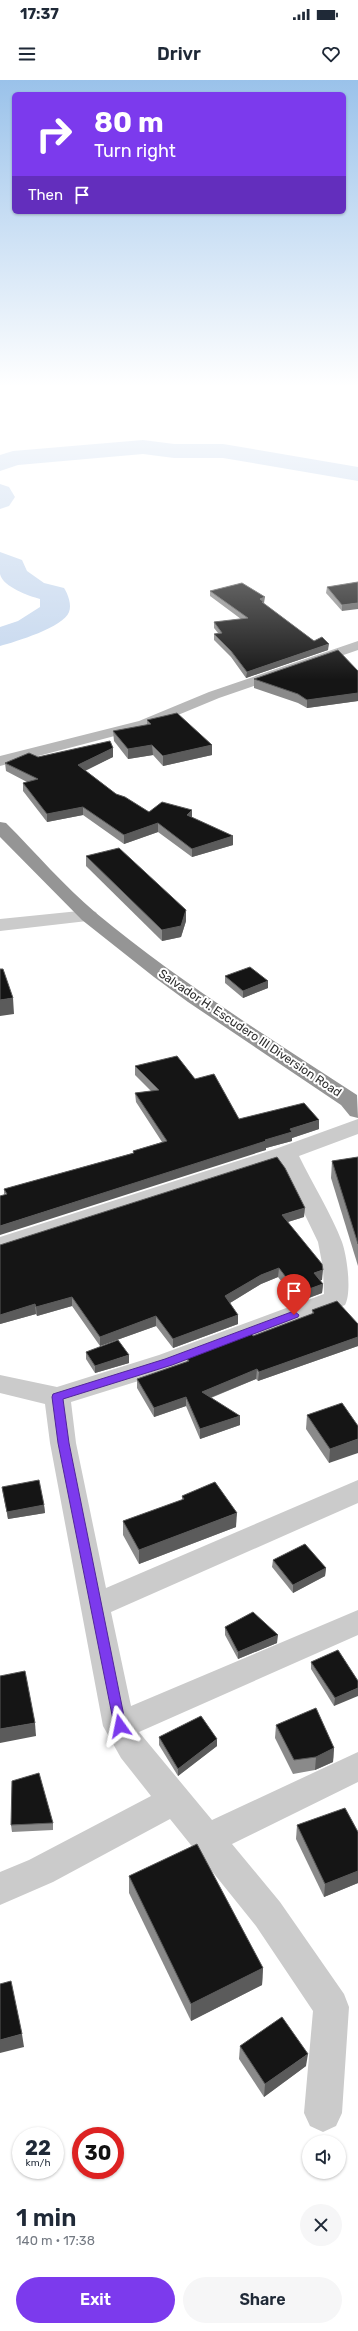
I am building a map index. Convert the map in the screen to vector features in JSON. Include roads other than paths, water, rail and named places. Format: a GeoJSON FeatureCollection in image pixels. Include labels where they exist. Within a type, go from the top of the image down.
{"type":"FeatureCollection","features":[{"type":"Feature","properties":{"kind":"highway","name":"Salvador H. Escudero III Diversion Road"},"geometry":{"type":"LineString","coordinates":[[0,826],[89,916],[195,998],[349,1100],[358,1111]]}},
{"type":"Feature","properties":{"kind":"street"},"geometry":{"type":"LineString","coordinates":[[0,760],[144,724],[214,695],[358,645]]}},
{"type":"Feature","properties":{"kind":"street"},"geometry":{"type":"LineString","coordinates":[[0,925],[89,916]]}},
{"type":"Feature","properties":{"kind":"street"},"geometry":{"type":"LineString","coordinates":[[0,1245],[286,1153],[358,1126]]}},
{"type":"Feature","properties":{"kind":"street"},"geometry":{"type":"LineString","coordinates":[[0,1384],[57,1397],[168,1362],[336,1299],[335,1268],[330,1242],[286,1153]]}},
{"type":"Feature","properties":{"kind":"street"},"geometry":{"type":"LineString","coordinates":[[57,1397],[63,1443],[120,1726],[132,1748],[268,1914],[331,2007],[323,2113]]}},
{"type":"Feature","properties":{"kind":"street"},"geometry":{"type":"LineString","coordinates":[[95,1606],[358,1491]]}},
{"type":"Feature","properties":{"kind":"street"},"geometry":{"type":"LineString","coordinates":[[120,1726],[358,1622]]}},
{"type":"Feature","properties":{"kind":"street"},"geometry":{"type":"LineString","coordinates":[[206,1840],[358,1766]]}},
{"type":"Feature","properties":{"kind":"street"},"geometry":{"type":"LineString","coordinates":[[0,1889],[41,1871],[174,1801]]}},
{"type":"Feature","properties":{"kind":"waterway"},"geometry":{"type":"LineString","coordinates":[[0,492],[2,497],[0,501]]}},
{"type":"Feature","properties":{"kind":"waterway"},"geometry":{"type":"LineString","coordinates":[[0,560],[12,566],[14,575],[34,589],[54,594],[55,611],[29,627],[0,637]]}}]}
